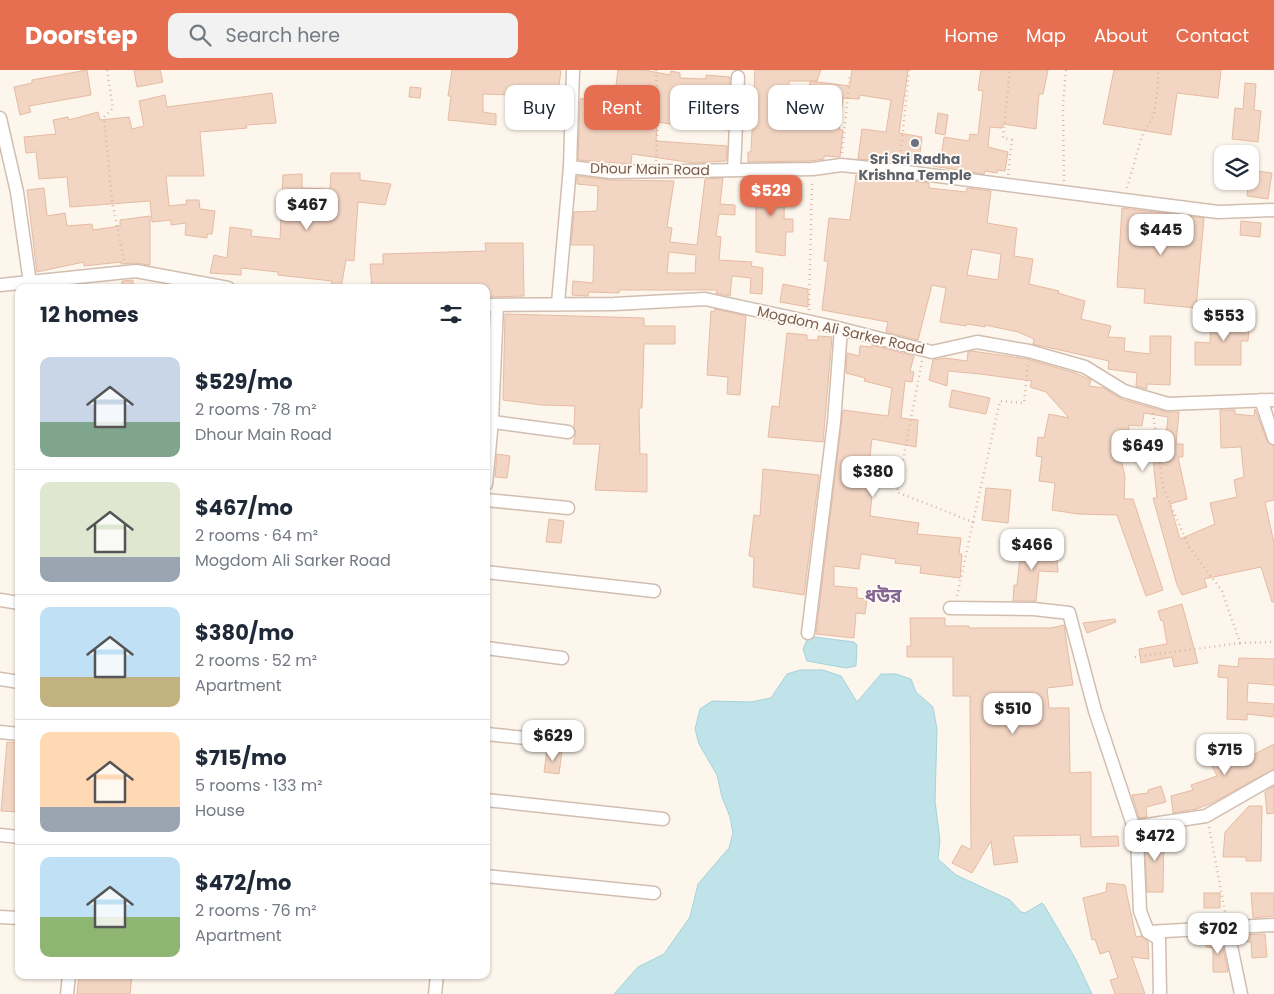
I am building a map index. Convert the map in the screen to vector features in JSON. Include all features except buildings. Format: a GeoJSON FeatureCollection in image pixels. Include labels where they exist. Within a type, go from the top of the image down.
{"type":"FeatureCollection","features":[{"type":"Feature","properties":{"kind":"street","name":"Dhour Main Road"},"geometry":{"type":"LineString","coordinates":[[573,70],[570,167],[611,172],[812,169],[841,165],[1218,212],[1274,210]]}},
{"type":"Feature","properties":{"kind":"street"},"geometry":{"type":"LineString","coordinates":[[734,170],[738,77]]}},
{"type":"Feature","properties":{"kind":"street"},"geometry":{"type":"LineString","coordinates":[[0,118],[17,192],[30,283]]}},
{"type":"Feature","properties":{"kind":"street"},"geometry":{"type":"LineString","coordinates":[[558,303],[570,167]]}},
{"type":"Feature","properties":{"kind":"street"},"geometry":{"type":"LineString","coordinates":[[20,284],[100,282],[126,272],[136,271],[206,284]]}},
{"type":"Feature","properties":{"kind":"street"},"geometry":{"type":"LineString","coordinates":[[0,286],[15,284]]}},
{"type":"Feature","properties":{"kind":"street","name":"Mogdom Ali Sarker Road"},"geometry":{"type":"LineString","coordinates":[[492,305],[614,304],[705,298],[809,321],[932,352],[977,342],[1029,351],[1085,367],[1124,391],[1168,404],[1268,400]]}},
{"type":"Feature","properties":{"kind":"street"},"geometry":{"type":"LineString","coordinates":[[490,382],[492,305]]}},
{"type":"Feature","properties":{"kind":"street"},"geometry":{"type":"LineString","coordinates":[[808,633],[834,422],[841,329]]}},
{"type":"Feature","properties":{"kind":"street"},"geometry":{"type":"LineString","coordinates":[[1268,400],[1274,438]]}},
{"type":"Feature","properties":{"kind":"street"},"geometry":{"type":"LineString","coordinates":[[490,421],[568,432]]}},
{"type":"Feature","properties":{"kind":"street"},"geometry":{"type":"LineString","coordinates":[[490,500],[568,508]]}},
{"type":"Feature","properties":{"kind":"street"},"geometry":{"type":"LineString","coordinates":[[490,572],[654,591]]}},
{"type":"Feature","properties":{"kind":"street"},"geometry":{"type":"LineString","coordinates":[[0,600],[15,602]]}},
{"type":"Feature","properties":{"kind":"street"},"geometry":{"type":"LineString","coordinates":[[952,608],[1034,609],[1069,613],[1095,711],[1137,838],[1140,911],[1148,932],[1159,939],[1160,994]]}},
{"type":"Feature","properties":{"kind":"street"},"geometry":{"type":"LineString","coordinates":[[490,649],[562,658]]}},
{"type":"Feature","properties":{"kind":"street"},"geometry":{"type":"LineString","coordinates":[[0,679],[15,681]]}},
{"type":"Feature","properties":{"kind":"street"},"geometry":{"type":"LineString","coordinates":[[0,732],[15,734]]}},
{"type":"Feature","properties":{"kind":"street"},"geometry":{"type":"LineString","coordinates":[[490,734],[526,738],[575,738]]}},
{"type":"Feature","properties":{"kind":"street"},"geometry":{"type":"LineString","coordinates":[[1133,827],[1206,816],[1274,777]]}},
{"type":"Feature","properties":{"kind":"street"},"geometry":{"type":"LineString","coordinates":[[490,800],[662,819]]}},
{"type":"Feature","properties":{"kind":"street"},"geometry":{"type":"LineString","coordinates":[[0,835],[15,837]]}},
{"type":"Feature","properties":{"kind":"street"},"geometry":{"type":"LineString","coordinates":[[490,876],[654,893]]}},
{"type":"Feature","properties":{"kind":"street"},"geometry":{"type":"LineString","coordinates":[[0,917],[15,918]]}},
{"type":"Feature","properties":{"kind":"street"},"geometry":{"type":"LineString","coordinates":[[1148,932],[1274,925]]}},
{"type":"Feature","properties":{"kind":"street"},"geometry":{"type":"LineString","coordinates":[[1227,927],[1241,994]]}},
{"type":"Feature","properties":{"kind":"street"},"geometry":{"type":"LineString","coordinates":[[67,994],[69,979]]}},
{"type":"Feature","properties":{"kind":"street"},"geometry":{"type":"LineString","coordinates":[[435,994],[437,979]]}},
{"type":"Feature","properties":{"kind":"path"},"geometry":{"type":"LineString","coordinates":[[107,70],[113,108],[104,117],[108,163],[112,201],[126,272]]}},
{"type":"Feature","properties":{"kind":"path"},"geometry":{"type":"LineString","coordinates":[[656,70],[658,117],[656,171]]}},
{"type":"Feature","properties":{"kind":"path"},"geometry":{"type":"LineString","coordinates":[[899,171],[909,70]]}},
{"type":"Feature","properties":{"kind":"path"},"geometry":{"type":"LineString","coordinates":[[1007,186],[1012,140],[1003,138],[1010,70]]}},
{"type":"Feature","properties":{"kind":"path"},"geometry":{"type":"LineString","coordinates":[[1064,192],[1066,70]]}},
{"type":"Feature","properties":{"kind":"path"},"geometry":{"type":"LineString","coordinates":[[1124,199],[1142,136],[1154,114],[1158,70]]}},
{"type":"Feature","properties":{"kind":"path"},"geometry":{"type":"LineString","coordinates":[[841,165],[850,75]]}},
{"type":"Feature","properties":{"kind":"path"},"geometry":{"type":"LineString","coordinates":[[809,321],[812,169]]}},
{"type":"Feature","properties":{"kind":"path"},"geometry":{"type":"LineString","coordinates":[[924,350],[897,492],[972,522]]}},
{"type":"Feature","properties":{"kind":"path"},"geometry":{"type":"LineString","coordinates":[[952,608],[1000,401],[1024,403],[1029,351]]}},
{"type":"Feature","properties":{"kind":"path"},"geometry":{"type":"LineString","coordinates":[[1151,399],[1164,487],[1189,547],[1222,591],[1240,643]]}},
{"type":"Feature","properties":{"kind":"path"},"geometry":{"type":"LineString","coordinates":[[1135,657],[1240,643],[1274,642]]}},
{"type":"Feature","properties":{"kind":"path"},"geometry":{"type":"LineString","coordinates":[[1206,816],[1220,878],[1227,927]]}},
{"type":"Feature","properties":{"kind":"water"},"geometry":{"type":"Polygon","coordinates":[[[814,637],[854,642],[857,645],[856,666],[846,668],[807,661],[803,649],[807,640],[814,637]]]}},
{"type":"Feature","properties":{"kind":"water"},"geometry":{"type":"Polygon","coordinates":[[[800,670],[823,670],[841,676],[857,702],[881,674],[896,674],[911,679],[916,692],[933,707],[937,729],[935,801],[940,841],[938,859],[956,875],[1010,900],[1021,912],[1025,913],[1042,903],[1075,958],[1092,994],[614,994],[638,967],[664,954],[690,917],[698,884],[729,848],[733,833],[730,817],[722,797],[717,775],[699,744],[695,729],[700,709],[712,701],[751,702],[771,698],[787,674],[800,670]]]}},
{"type":"Feature","properties":{"kind":"place","name":"Sri Sri Radha Krishna Temple"},"geometry":{"type":"Point","coordinates":[915,143]}},
{"type":"Feature","properties":{"kind":"district","name":"ধউর"},"geometry":{"type":"Point","coordinates":[883,595]}}]}
